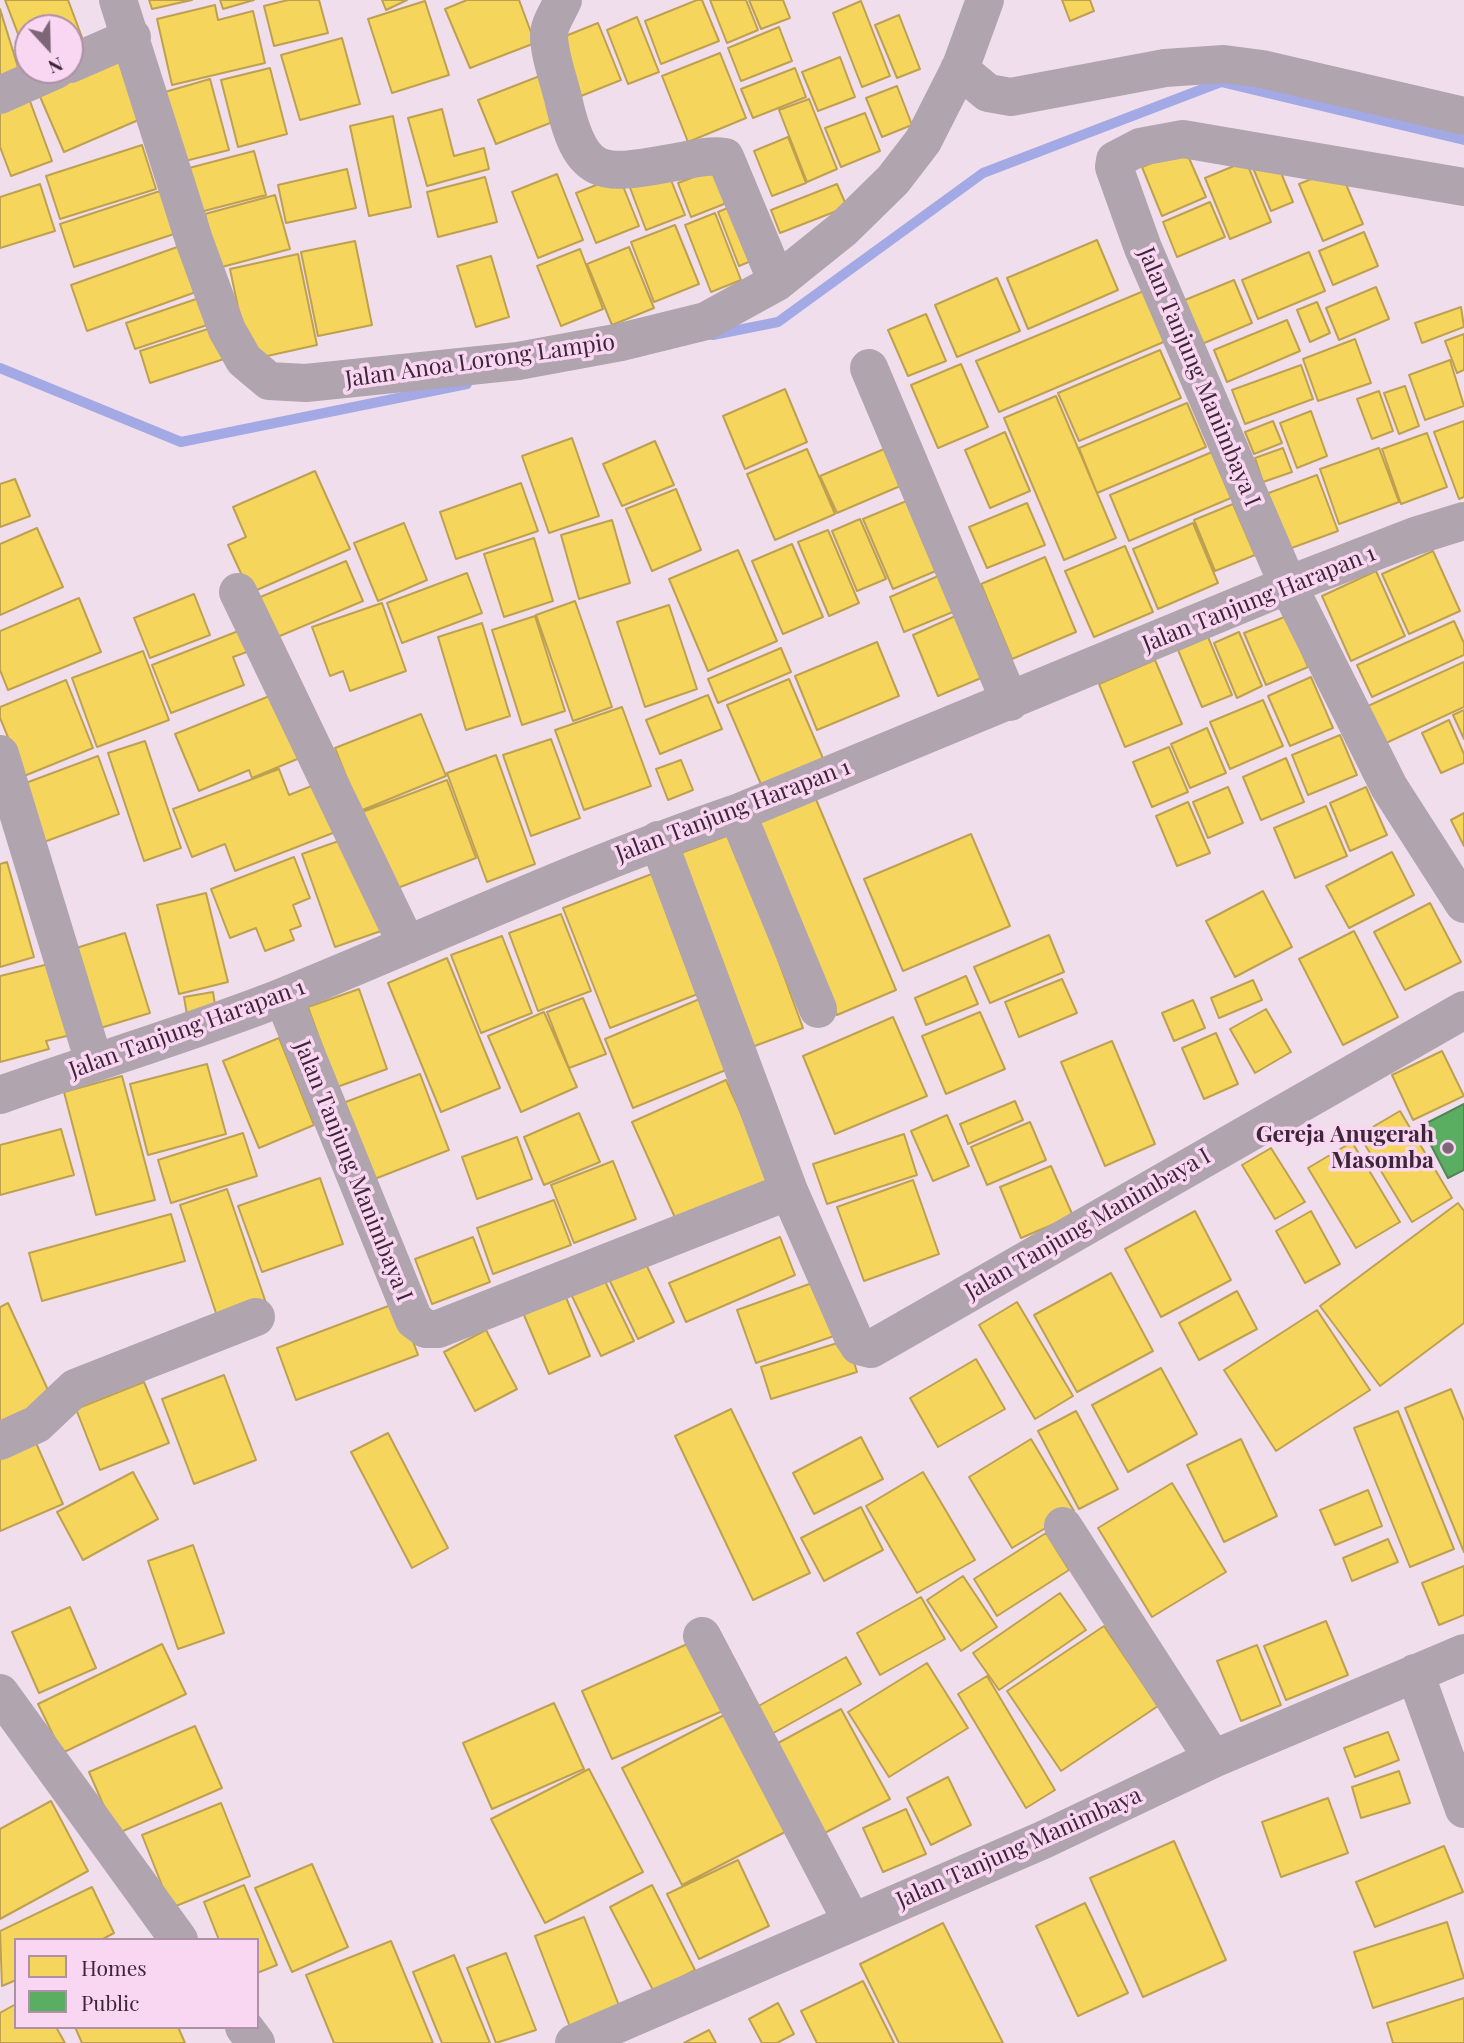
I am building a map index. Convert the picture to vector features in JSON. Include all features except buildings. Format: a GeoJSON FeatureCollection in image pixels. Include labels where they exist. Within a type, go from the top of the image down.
{"type":"FeatureCollection","features":[{"type":"Feature","properties":{"kind":"street","name":"Jalan Anoa Lorong Lampio"},"geometry":{"type":"LineString","coordinates":[[118,0],[132,37],[194,240],[227,330],[244,360],[269,381],[306,383],[518,361],[621,342],[706,321],[777,282],[816,253],[893,180],[923,141],[959,69],[985,1]]}},
{"type":"Feature","properties":{"kind":"street"},"geometry":{"type":"LineString","coordinates":[[563,0],[548,33],[569,128],[581,155],[590,163],[606,169],[624,170],[695,158],[725,157],[729,160],[777,282]]}},
{"type":"Feature","properties":{"kind":"street"},"geometry":{"type":"LineString","coordinates":[[84,58],[132,37]]}},
{"type":"Feature","properties":{"kind":"street"},"geometry":{"type":"LineString","coordinates":[[959,69],[988,93],[1011,97],[1165,68],[1224,64],[1262,69],[1464,116]]}},
{"type":"Feature","properties":{"kind":"street"},"geometry":{"type":"LineString","coordinates":[[0,95],[25,84]]}},
{"type":"Feature","properties":{"kind":"street","name":"Jalan Tanjung Manimbaya I"},"geometry":{"type":"LineString","coordinates":[[1464,187],[1183,139],[1140,147],[1115,160],[1116,176],[1143,248],[1288,585],[1389,787],[1464,904]]}},
{"type":"Feature","properties":{"kind":"street"},"geometry":{"type":"LineString","coordinates":[[869,368],[1010,702]]}},
{"type":"Feature","properties":{"kind":"street","name":"Jalan Tanjung Harapan 1"},"geometry":{"type":"LineString","coordinates":[[0,1095],[201,1029],[283,997],[534,888],[737,813],[1288,585],[1415,536],[1464,521]]}},
{"type":"Feature","properties":{"kind":"street"},"geometry":{"type":"LineString","coordinates":[[238,592],[407,945]]}},
{"type":"Feature","properties":{"kind":"street"},"geometry":{"type":"LineString","coordinates":[[0,754],[94,1062]]}},
{"type":"Feature","properties":{"kind":"street"},"geometry":{"type":"LineString","coordinates":[[737,813],[818,1009]]}},
{"type":"Feature","properties":{"kind":"street","name":"Jalan Tanjung Manimbaya I"},"geometry":{"type":"LineString","coordinates":[[658,840],[789,1191],[853,1337],[859,1346],[871,1349],[1464,1010]]}},
{"type":"Feature","properties":{"kind":"street","name":"Jalan Tanjung Manimbaya I"},"geometry":{"type":"LineString","coordinates":[[283,997],[414,1320],[426,1329],[438,1329],[789,1191]]}},
{"type":"Feature","properties":{"kind":"street"},"geometry":{"type":"LineString","coordinates":[[0,1441],[37,1424],[75,1388],[256,1317]]}},
{"type":"Feature","properties":{"kind":"street"},"geometry":{"type":"LineString","coordinates":[[1063,1526],[1213,1759]]}},
{"type":"Feature","properties":{"kind":"street"},"geometry":{"type":"LineString","coordinates":[[702,1636],[852,1922]]}},
{"type":"Feature","properties":{"kind":"street","name":"Jalan Tanjung Manimbaya"},"geometry":{"type":"LineString","coordinates":[[574,2043],[1042,1840],[1213,1759],[1464,1653]]}},
{"type":"Feature","properties":{"kind":"street"},"geometry":{"type":"LineString","coordinates":[[1415,1673],[1464,1809]]}},
{"type":"Feature","properties":{"kind":"street"},"geometry":{"type":"LineString","coordinates":[[0,1693],[178,1938]]}},
{"type":"Feature","properties":{"kind":"waterway"},"geometry":{"type":"LineString","coordinates":[[713,335],[778,322],[983,173],[1221,82],[1464,140]]}},
{"type":"Feature","properties":{"kind":"waterway"},"geometry":{"type":"LineString","coordinates":[[0,368],[181,442],[467,384]]}},
{"type":"Feature","properties":{"kind":"place","name":"Gereja Anugerah Masomba"},"geometry":{"type":"Point","coordinates":[1448,1148]}}]}
